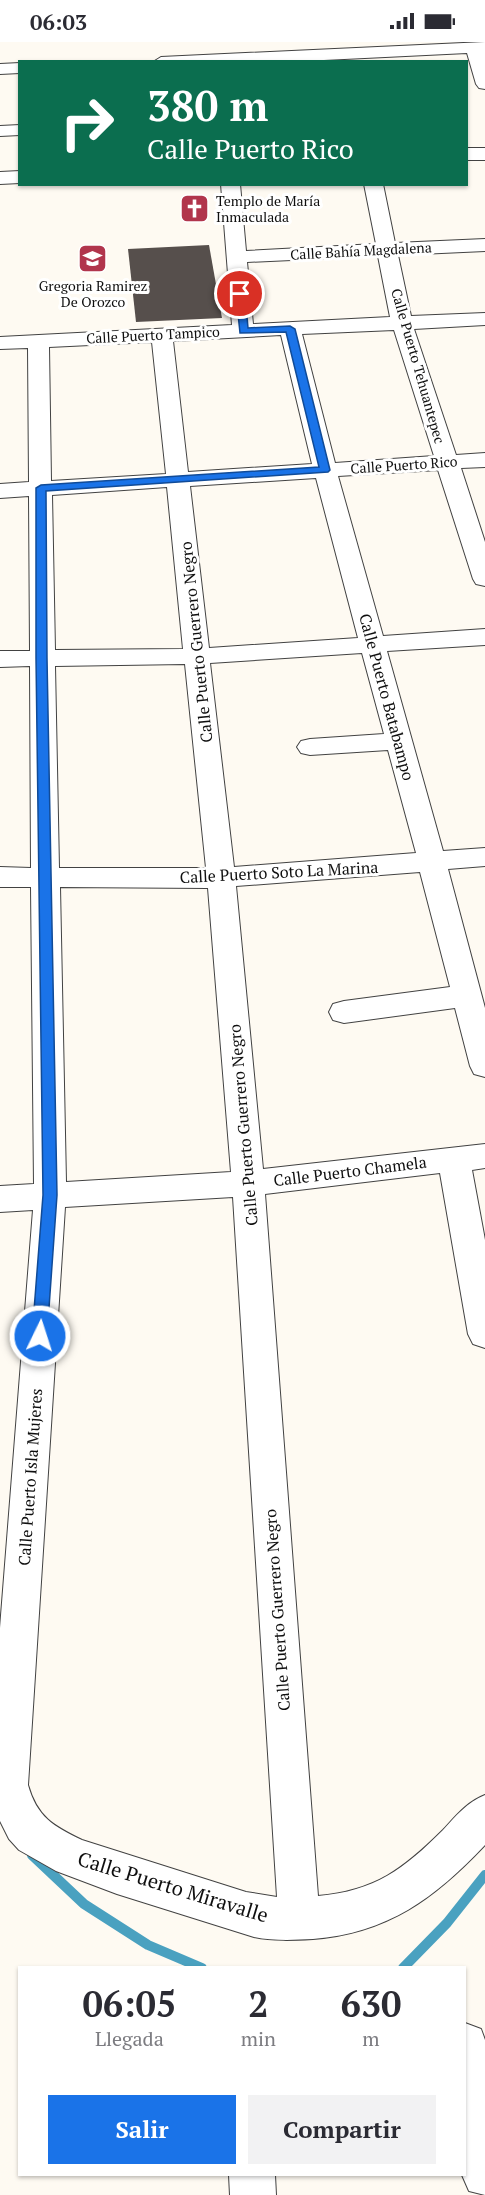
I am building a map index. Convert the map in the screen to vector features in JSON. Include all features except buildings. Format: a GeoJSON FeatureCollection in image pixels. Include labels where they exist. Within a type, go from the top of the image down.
{"type":"FeatureCollection","features":[{"type":"Feature","properties":{"kind":"street"},"geometry":{"type":"LineString","coordinates":[[175,60],[218,54],[480,47],[485,84]]}},
{"type":"Feature","properties":{"kind":"street"},"geometry":{"type":"LineString","coordinates":[[0,69],[18,68]]}},
{"type":"Feature","properties":{"kind":"street"},"geometry":{"type":"LineString","coordinates":[[0,131],[18,130]]}},
{"type":"Feature","properties":{"kind":"street"},"geometry":{"type":"LineString","coordinates":[[468,154],[485,153]]}},
{"type":"Feature","properties":{"kind":"street"},"geometry":{"type":"LineString","coordinates":[[0,178],[18,177]]}},
{"type":"Feature","properties":{"kind":"street"},"geometry":{"type":"LineString","coordinates":[[230,186],[243,331]]}},
{"type":"Feature","properties":{"kind":"street","name":"Calle Puerto Tehuantepec"},"geometry":{"type":"LineString","coordinates":[[373,186],[402,323],[485,579]]}},
{"type":"Feature","properties":{"kind":"street","name":"Calle Bahía Magdalena"},"geometry":{"type":"LineString","coordinates":[[237,257],[485,245]]}},
{"type":"Feature","properties":{"kind":"street","name":"Calle Puerto Tampico"},"geometry":{"type":"LineString","coordinates":[[0,343],[485,319]]}},
{"type":"Feature","properties":{"kind":"street","name":"Calle Puerto Batabampo"},"geometry":{"type":"LineString","coordinates":[[290,329],[325,470],[485,1066]]}},
{"type":"Feature","properties":{"kind":"street","name":"Calle Puerto Guerrero Negro"},"geometry":{"type":"LineString","coordinates":[[162,335],[221,878],[248,1183],[299,1918]]}},
{"type":"Feature","properties":{"kind":"street","name":"Calle Puerto Isla Mujeres"},"geometry":{"type":"LineString","coordinates":[[8,1785],[50,1195],[38,341]]}},
{"type":"Feature","properties":{"kind":"street","name":"Calle Puerto Rico"},"geometry":{"type":"LineString","coordinates":[[0,490],[485,460]]}},
{"type":"Feature","properties":{"kind":"street"},"geometry":{"type":"LineString","coordinates":[[0,659],[198,656],[485,637]]}},
{"type":"Feature","properties":{"kind":"street"},"geometry":{"type":"LineString","coordinates":[[310,747],[398,741]]}},
{"type":"Feature","properties":{"kind":"street","name":"Calle Puerto Soto La Marina"},"geometry":{"type":"LineString","coordinates":[[0,877],[221,878],[485,857]]}},
{"type":"Feature","properties":{"kind":"street"},"geometry":{"type":"LineString","coordinates":[[344,1012],[466,996]]}},
{"type":"Feature","properties":{"kind":"street"},"geometry":{"type":"LineString","coordinates":[[469,1158],[485,1334]]}},
{"type":"Feature","properties":{"kind":"street","name":"Calle Puerto Chamela"},"geometry":{"type":"LineString","coordinates":[[0,1199],[248,1183],[469,1158]]}},
{"type":"Feature","properties":{"kind":"street","name":"Calle Puerto Miravalle"},"geometry":{"type":"LineString","coordinates":[[8,1785],[15,1813],[33,1835],[59,1852],[267,1918],[299,1918],[352,1913],[399,1892],[449,1853],[485,1815]]}},
{"type":"Feature","properties":{"kind":"street"},"geometry":{"type":"LineString","coordinates":[[466,2052],[485,2175]]}},
{"type":"Feature","properties":{"kind":"street"},"geometry":{"type":"LineString","coordinates":[[252,2176],[253,2195]]}},
{"type":"Feature","properties":{"kind":"waterway"},"geometry":{"type":"LineString","coordinates":[[32,1855],[84,1904],[148,1945],[197,1966]]}},
{"type":"Feature","properties":{"kind":"waterway"},"geometry":{"type":"LineString","coordinates":[[405,1966],[447,1923],[485,1875]]}},
{"type":"Feature","properties":{"kind":"place","name":"Templo de María Inmaculada"},"geometry":{"type":"Point","coordinates":[195,209]}},
{"type":"Feature","properties":{"kind":"place","name":"Gregoria Ramirez De Orozco"},"geometry":{"type":"Point","coordinates":[93,259]}},
{"type":"Feature","properties":{"kind":"route"},"geometry":{"type":"LineString","coordinates":[[40,1336],[50,1195],[41,658],[41,488],[325,470],[290,329],[243,331],[240,294]]}}]}
